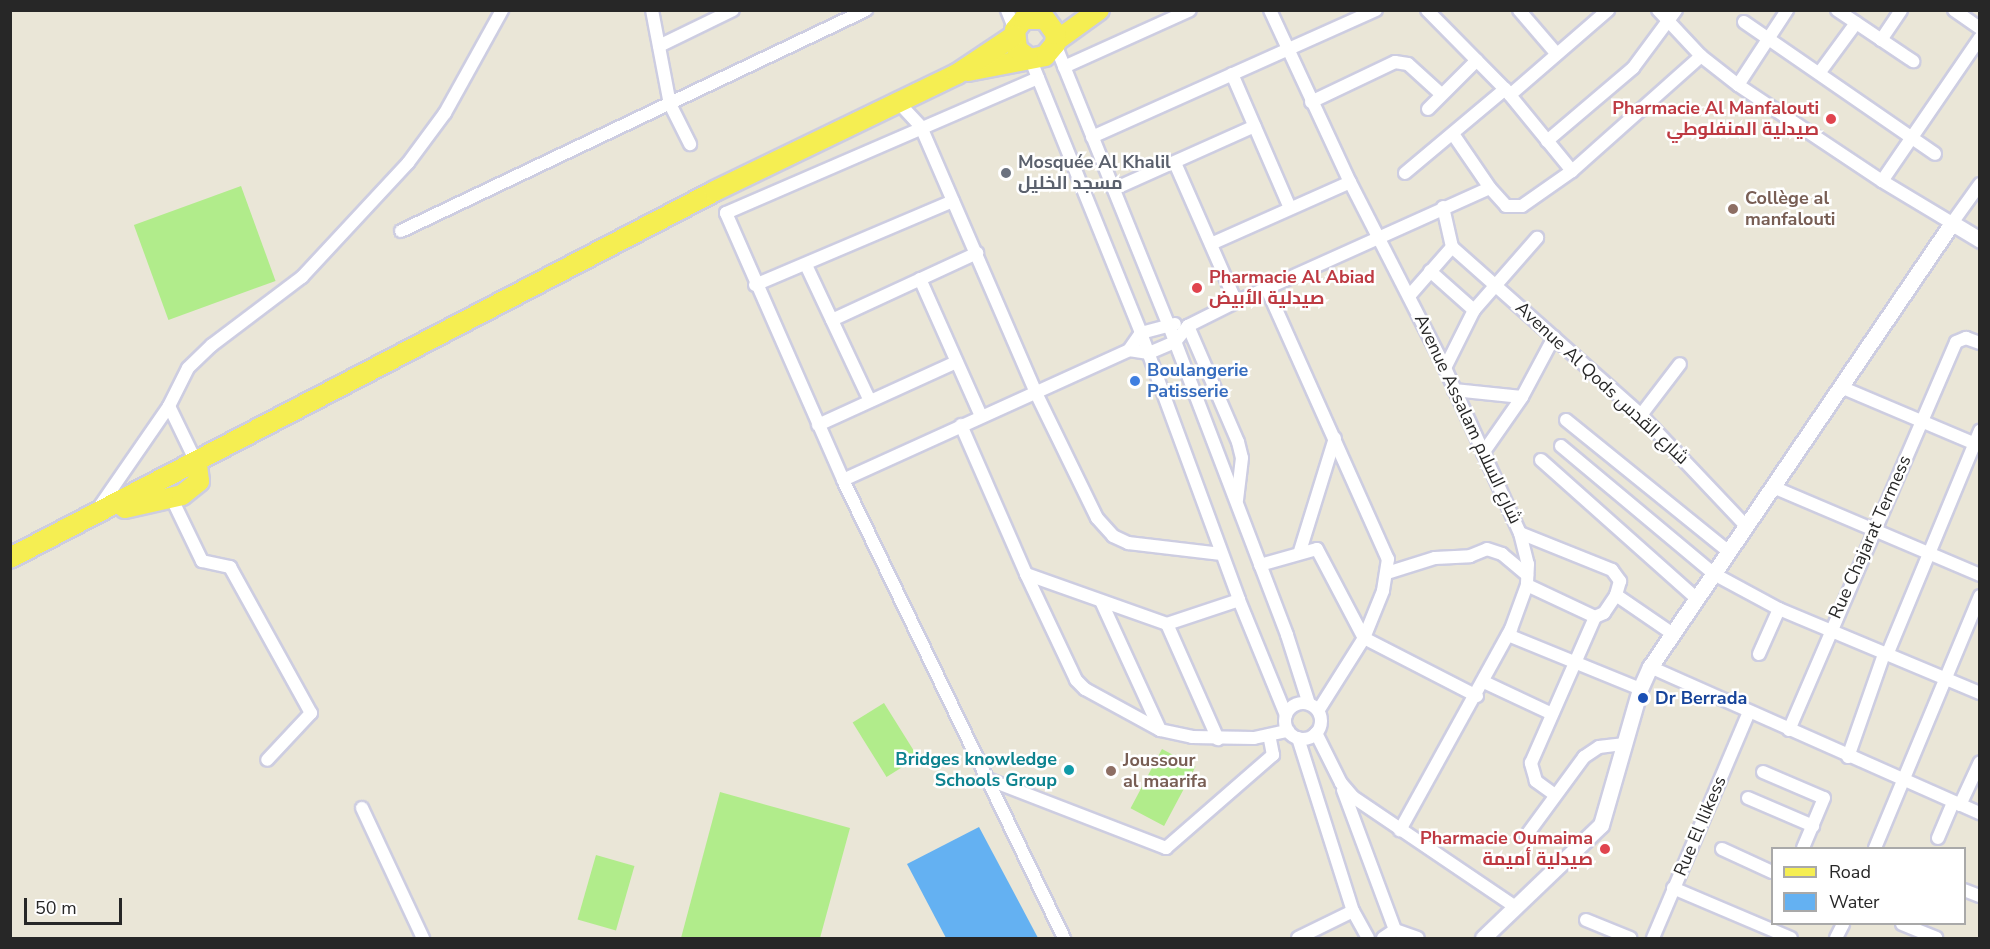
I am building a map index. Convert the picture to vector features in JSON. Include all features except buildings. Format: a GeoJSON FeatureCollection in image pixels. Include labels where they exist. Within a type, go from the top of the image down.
{"type":"FeatureCollection","features":[{"type":"Feature","properties":{"kind":"main road"},"geometry":{"type":"LineString","coordinates":[[10,558],[197,464],[715,191],[957,74],[1014,33],[1024,19],[1088,10]]}},
{"type":"Feature","properties":{"kind":"main road"},"geometry":{"type":"LineString","coordinates":[[957,74],[1045,56],[1055,43],[1099,10]]}},
{"type":"Feature","properties":{"kind":"main road"},"geometry":{"type":"LineString","coordinates":[[1046,17],[1055,43]]}},
{"type":"Feature","properties":{"kind":"main road"},"geometry":{"type":"LineString","coordinates":[[1014,33],[1017,49],[1029,58]]}},
{"type":"Feature","properties":{"kind":"main road"},"geometry":{"type":"LineString","coordinates":[[93,516],[172,499],[199,481],[197,464]]}},
{"type":"Feature","properties":{"kind":"street"},"geometry":{"type":"LineString","coordinates":[[93,516],[169,406],[179,381],[200,355],[297,282],[408,163],[445,113],[502,10]]}},
{"type":"Feature","properties":{"kind":"street"},"geometry":{"type":"LineString","coordinates":[[652,10],[670,104],[690,144]]}},
{"type":"Feature","properties":{"kind":"street"},"geometry":{"type":"LineString","coordinates":[[659,46],[733,10]]}},
{"type":"Feature","properties":{"kind":"street"},"geometry":{"type":"LineString","coordinates":[[401,231],[866,10]]}},
{"type":"Feature","properties":{"kind":"street"},"geometry":{"type":"LineString","coordinates":[[1007,10],[1014,33]]}},
{"type":"Feature","properties":{"kind":"street"},"geometry":{"type":"LineString","coordinates":[[1064,67],[1190,10]]}},
{"type":"Feature","properties":{"kind":"street","name":"Avenue Assalam شارع السلام"},"geometry":{"type":"LineString","coordinates":[[1270,10],[1287,51],[1350,182],[1445,368],[1520,533],[1527,580]]}},
{"type":"Feature","properties":{"kind":"street"},"geometry":{"type":"LineString","coordinates":[[1092,137],[1376,10]]}},
{"type":"Feature","properties":{"kind":"street"},"geometry":{"type":"LineString","coordinates":[[1427,10],[1507,92],[1572,171]]}},
{"type":"Feature","properties":{"kind":"street"},"geometry":{"type":"LineString","coordinates":[[1518,10],[1556,53]]}},
{"type":"Feature","properties":{"kind":"street"},"geometry":{"type":"LineString","coordinates":[[1405,173],[1608,10]]}},
{"type":"Feature","properties":{"kind":"street"},"geometry":{"type":"LineString","coordinates":[[1658,10],[1701,56],[1738,85],[1882,181],[1980,240]]}},
{"type":"Feature","properties":{"kind":"street"},"geometry":{"type":"LineString","coordinates":[[1547,141],[1633,68],[1676,10]]}},
{"type":"Feature","properties":{"kind":"street"},"geometry":{"type":"LineString","coordinates":[[1738,85],[1787,10]]}},
{"type":"Feature","properties":{"kind":"street"},"geometry":{"type":"LineString","coordinates":[[1837,10],[1912,61]]}},
{"type":"Feature","properties":{"kind":"street"},"geometry":{"type":"LineString","coordinates":[[1881,40],[1901,10]]}},
{"type":"Feature","properties":{"kind":"street"},"geometry":{"type":"LineString","coordinates":[[1954,10],[1980,28]]}},
{"type":"Feature","properties":{"kind":"street"},"geometry":{"type":"LineString","coordinates":[[1744,22],[1820,72],[1935,154]]}},
{"type":"Feature","properties":{"kind":"street"},"geometry":{"type":"LineString","coordinates":[[1820,72],[1856,23]]}},
{"type":"Feature","properties":{"kind":"street"},"geometry":{"type":"LineString","coordinates":[[1882,181],[1980,38]]}},
{"type":"Feature","properties":{"kind":"street"},"geometry":{"type":"LineString","coordinates":[[1055,43],[1168,323],[1313,708],[1321,720],[1316,733],[1341,783],[1395,930],[1418,939]]}},
{"type":"Feature","properties":{"kind":"street"},"geometry":{"type":"LineString","coordinates":[[1453,134],[1502,203],[1516,208],[1572,171],[1701,56]]}},
{"type":"Feature","properties":{"kind":"street"},"geometry":{"type":"LineString","coordinates":[[1029,58],[1142,333],[1221,554],[1286,715],[1297,736],[1353,911],[1368,939]]}},
{"type":"Feature","properties":{"kind":"street"},"geometry":{"type":"LineString","coordinates":[[1428,109],[1477,60]]}},
{"type":"Feature","properties":{"kind":"street"},"geometry":{"type":"LineString","coordinates":[[1311,102],[1395,62],[1408,64],[1441,94]]}},
{"type":"Feature","properties":{"kind":"street"},"geometry":{"type":"LineString","coordinates":[[1232,74],[1290,208]]}},
{"type":"Feature","properties":{"kind":"street"},"geometry":{"type":"LineString","coordinates":[[726,213],[1038,78]]}},
{"type":"Feature","properties":{"kind":"street"},"geometry":{"type":"LineString","coordinates":[[898,102],[921,127],[1086,504],[1113,536],[1128,543],[1221,554]]}},
{"type":"Feature","properties":{"kind":"street"},"geometry":{"type":"LineString","coordinates":[[1114,189],[1255,126]]}},
{"type":"Feature","properties":{"kind":"street"},"geometry":{"type":"LineString","coordinates":[[1174,163],[1236,302]]}},
{"type":"Feature","properties":{"kind":"street"},"geometry":{"type":"LineString","coordinates":[[1211,244],[1350,182]]}},
{"type":"Feature","properties":{"kind":"street"},"geometry":{"type":"LineString","coordinates":[[1483,939],[1514,906],[1601,825],[1640,688],[1650,667],[1980,184]]}},
{"type":"Feature","properties":{"kind":"street"},"geometry":{"type":"LineString","coordinates":[[1129,350],[1149,353],[1175,342],[1188,326],[1236,302],[1443,207],[1490,188]]}},
{"type":"Feature","properties":{"kind":"street"},"geometry":{"type":"LineString","coordinates":[[715,191],[843,480],[1065,939]]}},
{"type":"Feature","properties":{"kind":"street"},"geometry":{"type":"LineString","coordinates":[[755,285],[953,201]]}},
{"type":"Feature","properties":{"kind":"street"},"geometry":{"type":"LineString","coordinates":[[1410,296],[1452,247],[1443,207]]}},
{"type":"Feature","properties":{"kind":"street"},"geometry":{"type":"LineString","coordinates":[[1445,368],[1474,310],[1537,238]]}},
{"type":"Feature","properties":{"kind":"street","name":"Avenue Al Qods شارع القدس"},"geometry":{"type":"LineString","coordinates":[[1452,247],[1496,283],[1641,415],[1746,526]]}},
{"type":"Feature","properties":{"kind":"street"},"geometry":{"type":"LineString","coordinates":[[832,320],[977,253]]}},
{"type":"Feature","properties":{"kind":"street"},"geometry":{"type":"LineString","coordinates":[[806,265],[870,400]]}},
{"type":"Feature","properties":{"kind":"street"},"geometry":{"type":"LineString","coordinates":[[1430,271],[1474,310]]}},
{"type":"Feature","properties":{"kind":"street"},"geometry":{"type":"LineString","coordinates":[[920,279],[981,416]]}},
{"type":"Feature","properties":{"kind":"street"},"geometry":{"type":"LineString","coordinates":[[1267,289],[1386,550],[1387,573],[1364,638],[1313,708]]}},
{"type":"Feature","properties":{"kind":"street"},"geometry":{"type":"LineString","coordinates":[[843,480],[1129,350],[1142,333],[1168,323],[1188,326]]}},
{"type":"Feature","properties":{"kind":"street"},"geometry":{"type":"LineString","coordinates":[[1188,326],[1238,442],[1242,458],[1237,505]]}},
{"type":"Feature","properties":{"kind":"street"},"geometry":{"type":"LineString","coordinates":[[1483,453],[1522,397],[1554,338]]}},
{"type":"Feature","properties":{"kind":"street","name":"Rue Chajarat Termess"},"geometry":{"type":"LineString","coordinates":[[1789,730],[1954,345],[1962,338],[1980,343]]}},
{"type":"Feature","properties":{"kind":"street"},"geometry":{"type":"LineString","coordinates":[[818,425],[956,362]]}},
{"type":"Feature","properties":{"kind":"street"},"geometry":{"type":"LineString","coordinates":[[1641,415],[1680,364]]}},
{"type":"Feature","properties":{"kind":"street"},"geometry":{"type":"LineString","coordinates":[[1841,387],[1977,445]]}},
{"type":"Feature","properties":{"kind":"street"},"geometry":{"type":"LineString","coordinates":[[1454,390],[1522,397]]}},
{"type":"Feature","properties":{"kind":"street"},"geometry":{"type":"LineString","coordinates":[[169,406],[197,464]]}},
{"type":"Feature","properties":{"kind":"street"},"geometry":{"type":"LineString","coordinates":[[1566,420],[1729,552]]}},
{"type":"Feature","properties":{"kind":"street"},"geometry":{"type":"LineString","coordinates":[[961,425],[1026,574],[1076,680],[1096,697],[1160,730],[1218,740],[1316,733]]}},
{"type":"Feature","properties":{"kind":"street"},"geometry":{"type":"LineString","coordinates":[[1848,757],[1886,655],[1928,553],[1977,445],[1980,431]]}},
{"type":"Feature","properties":{"kind":"street"},"geometry":{"type":"LineString","coordinates":[[1300,551],[1335,438]]}},
{"type":"Feature","properties":{"kind":"street"},"geometry":{"type":"LineString","coordinates":[[1561,446],[1714,574],[1779,609],[1980,693]]}},
{"type":"Feature","properties":{"kind":"street"},"geometry":{"type":"LineString","coordinates":[[1540,460],[1697,599]]}},
{"type":"Feature","properties":{"kind":"street"},"geometry":{"type":"LineString","coordinates":[[1773,487],[1980,575]]}},
{"type":"Feature","properties":{"kind":"street"},"geometry":{"type":"LineString","coordinates":[[172,499],[202,561],[230,567],[311,713],[267,760]]}},
{"type":"Feature","properties":{"kind":"street"},"geometry":{"type":"LineString","coordinates":[[1520,533],[1612,570],[1620,581],[1616,595],[1604,613],[1595,617],[1531,763],[1531,773],[1555,795]]}},
{"type":"Feature","properties":{"kind":"street"},"geometry":{"type":"LineString","coordinates":[[1260,565],[1314,548],[1320,553],[1364,638],[1477,696]]}},
{"type":"Feature","properties":{"kind":"street"},"geometry":{"type":"LineString","coordinates":[[1387,573],[1435,558],[1470,556],[1487,549],[1502,554],[1527,580],[1595,617]]}},
{"type":"Feature","properties":{"kind":"street"},"geometry":{"type":"LineString","coordinates":[[1026,574],[1167,624],[1239,600]]}},
{"type":"Feature","properties":{"kind":"street"},"geometry":{"type":"LineString","coordinates":[[1400,830],[1477,696],[1508,635],[1527,580]]}},
{"type":"Feature","properties":{"kind":"street"},"geometry":{"type":"LineString","coordinates":[[1616,595],[1673,634]]}},
{"type":"Feature","properties":{"kind":"street"},"geometry":{"type":"LineString","coordinates":[[1876,847],[1980,597]]}},
{"type":"Feature","properties":{"kind":"street"},"geometry":{"type":"LineString","coordinates":[[1101,601],[1160,730]]}},
{"type":"Feature","properties":{"kind":"street"},"geometry":{"type":"LineString","coordinates":[[1759,654],[1779,609]]}},
{"type":"Feature","properties":{"kind":"street"},"geometry":{"type":"LineString","coordinates":[[1167,624],[1218,740]]}},
{"type":"Feature","properties":{"kind":"street"},"geometry":{"type":"LineString","coordinates":[[1508,635],[1640,688]]}},
{"type":"Feature","properties":{"kind":"street"},"geometry":{"type":"LineString","coordinates":[[1650,667],[1748,714],[1980,813]]}},
{"type":"Feature","properties":{"kind":"street"},"geometry":{"type":"LineString","coordinates":[[1484,682],[1552,714]]}},
{"type":"Feature","properties":{"kind":"street"},"geometry":{"type":"LineString","coordinates":[[1286,715],[1294,705],[1313,708]]}},
{"type":"Feature","properties":{"kind":"street","name":"Rue El Ilikess"},"geometry":{"type":"LineString","coordinates":[[1653,939],[1748,714]]}},
{"type":"Feature","properties":{"kind":"street"},"geometry":{"type":"LineString","coordinates":[[990,780],[1166,848],[1273,755],[1269,735]]}},
{"type":"Feature","properties":{"kind":"street"},"geometry":{"type":"LineString","coordinates":[[1297,736],[1333,770]]}},
{"type":"Feature","properties":{"kind":"street"},"geometry":{"type":"LineString","coordinates":[[1526,836],[1555,795],[1592,751],[1624,744]]}},
{"type":"Feature","properties":{"kind":"street"},"geometry":{"type":"LineString","coordinates":[[1938,838],[1980,762]]}},
{"type":"Feature","properties":{"kind":"street"},"geometry":{"type":"LineString","coordinates":[[1763,772],[1824,798],[1804,847]]}},
{"type":"Feature","properties":{"kind":"street"},"geometry":{"type":"LineString","coordinates":[[1341,783],[1400,830],[1514,906]]}},
{"type":"Feature","properties":{"kind":"street"},"geometry":{"type":"LineString","coordinates":[[1748,798],[1813,826]]}},
{"type":"Feature","properties":{"kind":"street"},"geometry":{"type":"LineString","coordinates":[[362,808],[423,939]]}},
{"type":"Feature","properties":{"kind":"street"},"geometry":{"type":"LineString","coordinates":[[1722,849],[1771,871]]}},
{"type":"Feature","properties":{"kind":"street"},"geometry":{"type":"LineString","coordinates":[[1673,888],[1791,939]]}},
{"type":"Feature","properties":{"kind":"street"},"geometry":{"type":"LineString","coordinates":[[1966,890],[1980,896]]}},
{"type":"Feature","properties":{"kind":"street"},"geometry":{"type":"LineString","coordinates":[[1298,939],[1353,911]]}},
{"type":"Feature","properties":{"kind":"street"},"geometry":{"type":"LineString","coordinates":[[1586,920],[1630,939]]}},
{"type":"Feature","properties":{"kind":"street"},"geometry":{"type":"LineString","coordinates":[[1836,939],[1843,925]]}},
{"type":"Feature","properties":{"kind":"street"},"geometry":{"type":"LineString","coordinates":[[1908,925],[1936,939]]}},
{"type":"Feature","properties":{"kind":"street"},"geometry":{"type":"LineString","coordinates":[[1383,939],[1395,930]]}},
{"type":"Feature","properties":{"kind":"green space"},"geometry":{"type":"Polygon","coordinates":[[[241,186],[276,281],[168,320],[134,225],[241,186]]]}},
{"type":"Feature","properties":{"kind":"green space"},"geometry":{"type":"Polygon","coordinates":[[[884,703],[918,757],[887,777],[853,723],[884,703]]]}},
{"type":"Feature","properties":{"kind":"green space"},"geometry":{"type":"Polygon","coordinates":[[[1162,749],[1196,767],[1164,826],[1131,808],[1162,749]]]}},
{"type":"Feature","properties":{"kind":"green space"},"geometry":{"type":"Polygon","coordinates":[[[720,792],[850,828],[820,938],[681,938],[720,792]]]}},
{"type":"Feature","properties":{"kind":"green space"},"geometry":{"type":"Polygon","coordinates":[[[596,855],[634,866],[616,930],[578,919],[596,855]]]}},
{"type":"Feature","properties":{"kind":"water"},"geometry":{"type":"Polygon","coordinates":[[[979,827],[1038,938],[946,938],[907,864],[979,827]]]}},
{"type":"Feature","properties":{"kind":"place","name":"Pharmacie Al Manfalouti صيدلية المنفلوطي"},"geometry":{"type":"Point","coordinates":[1831,119]}},
{"type":"Feature","properties":{"kind":"place","name":"Mosquée Al Khalil مسجد الخليل"},"geometry":{"type":"Point","coordinates":[1006,173]}},
{"type":"Feature","properties":{"kind":"place","name":"Collège al manfalouti"},"geometry":{"type":"Point","coordinates":[1733,209]}},
{"type":"Feature","properties":{"kind":"place","name":"Pharmacie Al Abiad صيدلية الأبيض"},"geometry":{"type":"Point","coordinates":[1197,288]}},
{"type":"Feature","properties":{"kind":"place","name":"Boulangerie Patisserie"},"geometry":{"type":"Point","coordinates":[1135,381]}},
{"type":"Feature","properties":{"kind":"place","name":"Dr Berrada"},"geometry":{"type":"Point","coordinates":[1643,698]}},
{"type":"Feature","properties":{"kind":"place","name":"Bridges knowledge Schools Group"},"geometry":{"type":"Point","coordinates":[1069,770]}},
{"type":"Feature","properties":{"kind":"place","name":"Joussour al maarifa"},"geometry":{"type":"Point","coordinates":[1111,771]}},
{"type":"Feature","properties":{"kind":"place","name":"Pharmacie Oumaima صيدلية أميمة"},"geometry":{"type":"Point","coordinates":[1605,849]}}]}
